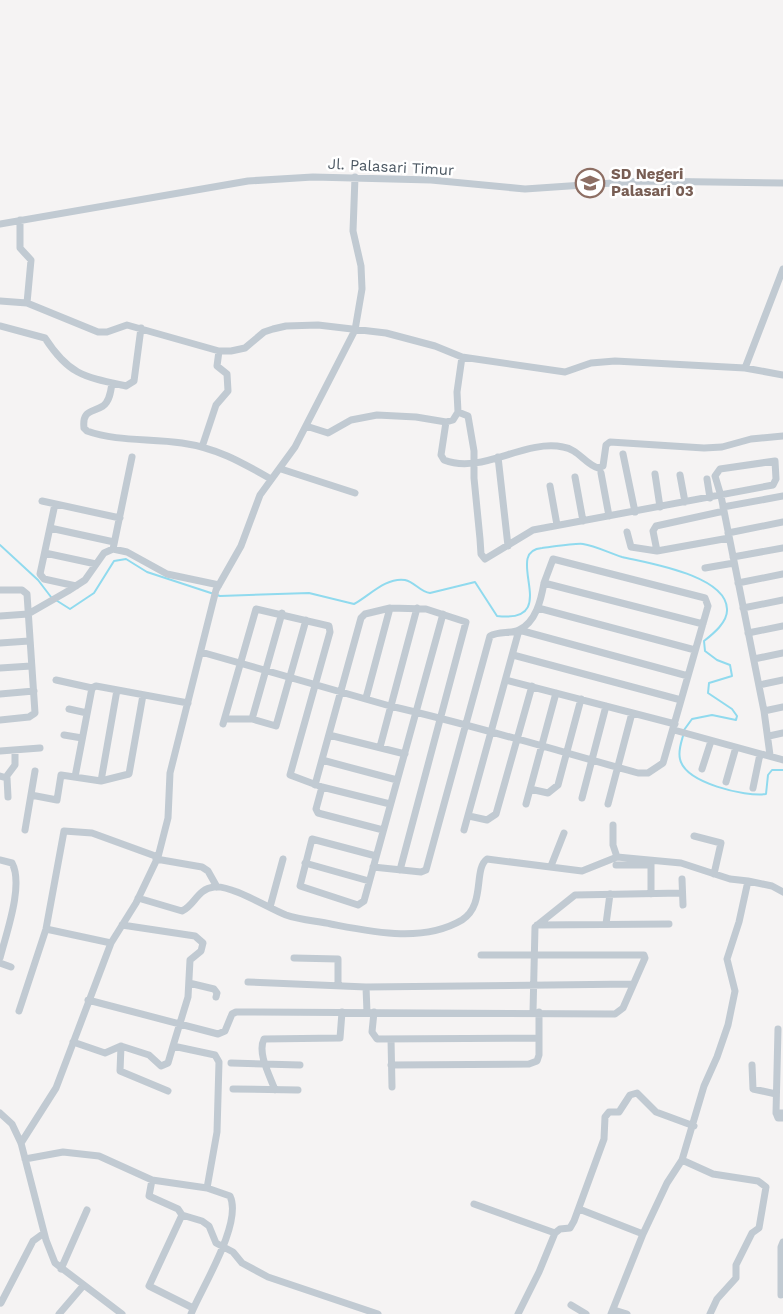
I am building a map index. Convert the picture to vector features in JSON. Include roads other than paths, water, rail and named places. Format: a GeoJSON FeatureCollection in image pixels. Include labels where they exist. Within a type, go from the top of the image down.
{"type":"FeatureCollection","features":[{"type":"Feature","properties":{"kind":"street","name":"Jl. Palasari Timur"},"geometry":{"type":"LineString","coordinates":[[0,224],[257,180],[355,177],[431,180],[525,189],[642,181],[783,183]]}},
{"type":"Feature","properties":{"kind":"street"},"geometry":{"type":"LineString","coordinates":[[21,1143],[56,1088],[111,943],[138,898],[157,858],[168,818],[171,773],[217,587],[241,546],[260,495],[281,469],[306,426],[355,330],[362,289],[361,266],[353,231],[355,177]]}},
{"type":"Feature","properties":{"kind":"street"},"geometry":{"type":"LineString","coordinates":[[20,220],[20,249],[31,260],[27,303]]}},
{"type":"Feature","properties":{"kind":"street"},"geometry":{"type":"LineString","coordinates":[[745,368],[783,269]]}},
{"type":"Feature","properties":{"kind":"street"},"geometry":{"type":"LineString","coordinates":[[0,301],[27,303],[98,332],[107,332],[127,325],[219,351],[245,348],[264,332],[286,326],[318,325],[411,339],[462,357],[565,372],[591,363],[615,361],[745,368],[783,375]]}},
{"type":"Feature","properties":{"kind":"street"},"geometry":{"type":"LineString","coordinates":[[0,326],[45,338],[54,353],[72,371],[84,377],[126,386],[134,381],[141,328]]}},
{"type":"Feature","properties":{"kind":"street"},"geometry":{"type":"LineString","coordinates":[[202,447],[216,405],[228,391],[227,374],[217,366],[219,351]]}},
{"type":"Feature","properties":{"kind":"street"},"geometry":{"type":"LineString","coordinates":[[306,426],[328,433],[351,420],[377,415],[416,417],[446,422],[453,420],[458,412],[457,392],[462,357]]}},
{"type":"Feature","properties":{"kind":"street"},"geometry":{"type":"LineString","coordinates":[[112,383],[108,400],[104,406],[88,411],[84,416],[84,428],[87,431],[110,437],[202,447],[234,456],[271,479]]}},
{"type":"Feature","properties":{"kind":"street"},"geometry":{"type":"LineString","coordinates":[[458,412],[468,416],[483,557],[488,558],[533,530],[721,496],[773,485],[776,480],[775,461],[716,471],[721,496],[724,509],[729,535],[733,560],[769,736],[770,755]]}},
{"type":"Feature","properties":{"kind":"street"},"geometry":{"type":"LineString","coordinates":[[446,422],[441,455],[444,460],[474,462],[529,449],[564,447],[598,468],[603,466],[606,445],[610,442],[704,448],[783,436]]}},
{"type":"Feature","properties":{"kind":"street"},"geometry":{"type":"LineString","coordinates":[[623,454],[635,512]]}},
{"type":"Feature","properties":{"kind":"street"},"geometry":{"type":"LineString","coordinates":[[0,616],[28,614],[76,586],[104,553],[114,546],[132,457]]}},
{"type":"Feature","properties":{"kind":"street"},"geometry":{"type":"LineString","coordinates":[[498,457],[508,546]]}},
{"type":"Feature","properties":{"kind":"street"},"geometry":{"type":"LineString","coordinates":[[281,469],[355,493]]}},
{"type":"Feature","properties":{"kind":"street"},"geometry":{"type":"LineString","coordinates":[[601,473],[609,516]]}},
{"type":"Feature","properties":{"kind":"street"},"geometry":{"type":"LineString","coordinates":[[655,474],[660,507]]}},
{"type":"Feature","properties":{"kind":"street"},"geometry":{"type":"LineString","coordinates":[[680,475],[685,502]]}},
{"type":"Feature","properties":{"kind":"street"},"geometry":{"type":"LineString","coordinates":[[575,477],[583,521]]}},
{"type":"Feature","properties":{"kind":"street"},"geometry":{"type":"LineString","coordinates":[[707,480],[710,498]]}},
{"type":"Feature","properties":{"kind":"street"},"geometry":{"type":"LineString","coordinates":[[550,486],[557,525]]}},
{"type":"Feature","properties":{"kind":"street"},"geometry":{"type":"LineString","coordinates":[[657,551],[653,531],[656,526],[783,496]]}},
{"type":"Feature","properties":{"kind":"street"},"geometry":{"type":"LineString","coordinates":[[42,501],[120,518]]}},
{"type":"Feature","properties":{"kind":"street"},"geometry":{"type":"LineString","coordinates":[[55,504],[41,578],[76,586]]}},
{"type":"Feature","properties":{"kind":"street"},"geometry":{"type":"LineString","coordinates":[[627,532],[631,547],[657,551],[783,522]]}},
{"type":"Feature","properties":{"kind":"street"},"geometry":{"type":"LineString","coordinates":[[50,528],[114,546],[167,574],[217,587]]}},
{"type":"Feature","properties":{"kind":"street"},"geometry":{"type":"LineString","coordinates":[[705,568],[783,548]]}},
{"type":"Feature","properties":{"kind":"street"},"geometry":{"type":"LineString","coordinates":[[45,553],[96,564]]}},
{"type":"Feature","properties":{"kind":"street"},"geometry":{"type":"LineString","coordinates":[[201,652],[492,734],[638,773],[648,773],[659,768],[663,763],[676,729],[681,700],[708,606],[705,598],[552,559],[538,608],[519,630],[492,734],[464,831]]}},
{"type":"Feature","properties":{"kind":"street"},"geometry":{"type":"LineString","coordinates":[[738,583],[783,574]]}},
{"type":"Feature","properties":{"kind":"street"},"geometry":{"type":"LineString","coordinates":[[544,584],[703,624]]}},
{"type":"Feature","properties":{"kind":"street"},"geometry":{"type":"LineString","coordinates":[[0,590],[25,591],[33,691],[33,716],[0,720]]}},
{"type":"Feature","properties":{"kind":"street"},"geometry":{"type":"LineString","coordinates":[[743,608],[783,600]]}},
{"type":"Feature","properties":{"kind":"street"},"geometry":{"type":"LineString","coordinates":[[366,698],[390,608]]}},
{"type":"Feature","properties":{"kind":"street"},"geometry":{"type":"LineString","coordinates":[[383,830],[318,813],[316,809],[322,760],[361,618],[390,608],[417,608],[464,620],[467,624],[400,870]]}},
{"type":"Feature","properties":{"kind":"street"},"geometry":{"type":"LineString","coordinates":[[380,747],[417,608]]}},
{"type":"Feature","properties":{"kind":"street"},"geometry":{"type":"LineString","coordinates":[[538,608],[695,650]]}},
{"type":"Feature","properties":{"kind":"street"},"geometry":{"type":"LineString","coordinates":[[306,620],[276,726],[252,719],[224,722],[256,609],[282,613],[306,620],[331,628],[290,775],[318,786],[390,804]]}},
{"type":"Feature","properties":{"kind":"street"},"geometry":{"type":"LineString","coordinates":[[252,719],[282,613]]}},
{"type":"Feature","properties":{"kind":"street"},"geometry":{"type":"LineString","coordinates":[[376,856],[315,839],[310,841],[300,882],[302,888],[358,905],[364,901],[443,614]]}},
{"type":"Feature","properties":{"kind":"street"},"geometry":{"type":"LineString","coordinates":[[748,633],[783,626]]}},
{"type":"Feature","properties":{"kind":"street"},"geometry":{"type":"LineString","coordinates":[[373,867],[426,870],[490,636],[519,630],[688,676]]}},
{"type":"Feature","properties":{"kind":"street"},"geometry":{"type":"LineString","coordinates":[[0,643],[29,641]]}},
{"type":"Feature","properties":{"kind":"street"},"geometry":{"type":"LineString","coordinates":[[754,659],[783,653]]}},
{"type":"Feature","properties":{"kind":"street"},"geometry":{"type":"LineString","coordinates":[[513,655],[681,700]]}},
{"type":"Feature","properties":{"kind":"street"},"geometry":{"type":"LineString","coordinates":[[0,668],[31,666]]}},
{"type":"Feature","properties":{"kind":"street"},"geometry":{"type":"LineString","coordinates":[[56,680],[188,703]]}},
{"type":"Feature","properties":{"kind":"street"},"geometry":{"type":"LineString","coordinates":[[506,680],[632,713],[711,741],[783,760]]}},
{"type":"Feature","properties":{"kind":"street"},"geometry":{"type":"LineString","coordinates":[[759,685],[783,680]]}},
{"type":"Feature","properties":{"kind":"street"},"geometry":{"type":"LineString","coordinates":[[469,816],[487,820],[496,814],[532,686]]}},
{"type":"Feature","properties":{"kind":"street"},"geometry":{"type":"LineString","coordinates":[[75,777],[92,688]]}},
{"type":"Feature","properties":{"kind":"street"},"geometry":{"type":"LineString","coordinates":[[101,782],[117,690]]}},
{"type":"Feature","properties":{"kind":"street"},"geometry":{"type":"LineString","coordinates":[[0,694],[33,691]]}},
{"type":"Feature","properties":{"kind":"street"},"geometry":{"type":"LineString","coordinates":[[526,804],[556,693]]}},
{"type":"Feature","properties":{"kind":"street"},"geometry":{"type":"LineString","coordinates":[[31,795],[57,800],[61,775],[101,782],[129,774],[143,694]]}},
{"type":"Feature","properties":{"kind":"street"},"geometry":{"type":"LineString","coordinates":[[530,789],[548,793],[554,790],[567,753],[581,699]]}},
{"type":"Feature","properties":{"kind":"street"},"geometry":{"type":"LineString","coordinates":[[582,798],[606,706]]}},
{"type":"Feature","properties":{"kind":"street"},"geometry":{"type":"LineString","coordinates":[[764,711],[783,707]]}},
{"type":"Feature","properties":{"kind":"street"},"geometry":{"type":"LineString","coordinates":[[69,709],[87,712]]}},
{"type":"Feature","properties":{"kind":"street"},"geometry":{"type":"LineString","coordinates":[[608,804],[632,713]]}},
{"type":"Feature","properties":{"kind":"street"},"geometry":{"type":"LineString","coordinates":[[769,736],[783,733]]}},
{"type":"Feature","properties":{"kind":"street"},"geometry":{"type":"LineString","coordinates":[[64,735],[82,738]]}},
{"type":"Feature","properties":{"kind":"street"},"geometry":{"type":"LineString","coordinates":[[329,735],[405,754]]}},
{"type":"Feature","properties":{"kind":"street"},"geometry":{"type":"LineString","coordinates":[[702,769],[711,741]]}},
{"type":"Feature","properties":{"kind":"street"},"geometry":{"type":"LineString","coordinates":[[726,782],[736,747]]}},
{"type":"Feature","properties":{"kind":"street"},"geometry":{"type":"LineString","coordinates":[[0,751],[40,748]]}},
{"type":"Feature","properties":{"kind":"street"},"geometry":{"type":"LineString","coordinates":[[8,797],[3,777],[15,765],[15,750]]}},
{"type":"Feature","properties":{"kind":"street"},"geometry":{"type":"LineString","coordinates":[[753,788],[760,754]]}},
{"type":"Feature","properties":{"kind":"street"},"geometry":{"type":"LineString","coordinates":[[322,760],[397,780]]}},
{"type":"Feature","properties":{"kind":"street"},"geometry":{"type":"LineString","coordinates":[[25,830],[35,771]]}},
{"type":"Feature","properties":{"kind":"street"},"geometry":{"type":"LineString","coordinates":[[613,825],[616,861]]}},
{"type":"Feature","properties":{"kind":"street"},"geometry":{"type":"LineString","coordinates":[[19,1011],[46,929],[64,831],[92,833],[157,858],[202,867],[208,871],[218,887]]}},
{"type":"Feature","properties":{"kind":"street"},"geometry":{"type":"LineString","coordinates":[[551,866],[564,833]]}},
{"type":"Feature","properties":{"kind":"street"},"geometry":{"type":"LineString","coordinates":[[694,836],[721,843],[714,874]]}},
{"type":"Feature","properties":{"kind":"street"},"geometry":{"type":"LineString","coordinates":[[270,907],[283,859]]}},
{"type":"Feature","properties":{"kind":"street"},"geometry":{"type":"LineString","coordinates":[[138,898],[182,911],[200,892],[218,887],[287,915],[364,931],[406,934],[448,925],[467,915],[479,896],[482,865],[487,859],[582,871],[616,861],[692,865],[730,879],[748,880],[772,886],[783,892]]}},
{"type":"Feature","properties":{"kind":"street"},"geometry":{"type":"LineString","coordinates":[[0,860],[12,863],[15,869],[14,902],[0,958]]}},
{"type":"Feature","properties":{"kind":"street"},"geometry":{"type":"LineString","coordinates":[[305,863],[369,881]]}},
{"type":"Feature","properties":{"kind":"street"},"geometry":{"type":"LineString","coordinates":[[651,863],[651,894]]}},
{"type":"Feature","properties":{"kind":"street"},"geometry":{"type":"LineString","coordinates":[[682,879],[682,905]]}},
{"type":"Feature","properties":{"kind":"street"},"geometry":{"type":"LineString","coordinates":[[627,1314],[613,1312],[643,1234],[667,1183],[682,1160],[704,1086],[728,1025],[735,991],[727,959],[739,922],[748,880]]}},
{"type":"Feature","properties":{"kind":"street"},"geometry":{"type":"LineString","coordinates":[[392,1065],[529,1064],[537,1061],[538,1038],[532,984],[537,925],[575,895],[682,892]]}},
{"type":"Feature","properties":{"kind":"street"},"geometry":{"type":"LineString","coordinates":[[606,924],[610,894]]}},
{"type":"Feature","properties":{"kind":"street"},"geometry":{"type":"LineString","coordinates":[[537,925],[669,924]]}},
{"type":"Feature","properties":{"kind":"street"},"geometry":{"type":"LineString","coordinates":[[73,1042],[105,1053],[121,1046],[149,1055],[156,1065],[168,1064],[178,1022],[188,997],[190,960],[203,948],[201,938],[122,925]]}},
{"type":"Feature","properties":{"kind":"street"},"geometry":{"type":"LineString","coordinates":[[46,929],[111,943]]}},
{"type":"Feature","properties":{"kind":"street"},"geometry":{"type":"LineString","coordinates":[[88,1000],[218,1034],[225,1031],[232,1014],[236,1012],[615,1014],[623,1008],[645,958],[644,955],[481,954]]}},
{"type":"Feature","properties":{"kind":"street"},"geometry":{"type":"LineString","coordinates":[[294,958],[338,958],[338,984]]}},
{"type":"Feature","properties":{"kind":"street"},"geometry":{"type":"LineString","coordinates":[[0,963],[10,967]]}},
{"type":"Feature","properties":{"kind":"street"},"geometry":{"type":"LineString","coordinates":[[248,982],[278,985],[338,984],[366,987],[633,984]]}},
{"type":"Feature","properties":{"kind":"street"},"geometry":{"type":"LineString","coordinates":[[189,983],[214,989],[217,991],[216,997]]}},
{"type":"Feature","properties":{"kind":"street"},"geometry":{"type":"LineString","coordinates":[[366,987],[373,1037],[391,1040],[538,1038]]}},
{"type":"Feature","properties":{"kind":"street"},"geometry":{"type":"LineString","coordinates":[[275,1090],[265,1064],[262,1043],[264,1039],[340,1038],[342,1012]]}},
{"type":"Feature","properties":{"kind":"street"},"geometry":{"type":"LineString","coordinates":[[778,1029],[776,1094],[778,1118],[783,1118]]}},
{"type":"Feature","properties":{"kind":"street"},"geometry":{"type":"LineString","coordinates":[[391,1040],[392,1087]]}},
{"type":"Feature","properties":{"kind":"street"},"geometry":{"type":"LineString","coordinates":[[121,1046],[120,1071],[168,1091]]}},
{"type":"Feature","properties":{"kind":"street"},"geometry":{"type":"LineString","coordinates":[[173,1046],[215,1055],[219,1062],[217,1132],[207,1188]]}},
{"type":"Feature","properties":{"kind":"street"},"geometry":{"type":"LineString","coordinates":[[231,1063],[300,1065]]}},
{"type":"Feature","properties":{"kind":"street"},"geometry":{"type":"LineString","coordinates":[[752,1065],[753,1089],[776,1094]]}},
{"type":"Feature","properties":{"kind":"street"},"geometry":{"type":"LineString","coordinates":[[233,1089],[298,1090]]}},
{"type":"Feature","properties":{"kind":"street"},"geometry":{"type":"LineString","coordinates":[[518,1314],[555,1233],[560,1229],[570,1228],[579,1209],[604,1138],[605,1117],[609,1112],[619,1112],[632,1094],[639,1094],[656,1112],[693,1126]]}},
{"type":"Feature","properties":{"kind":"street"},"geometry":{"type":"LineString","coordinates":[[0,1113],[12,1124],[21,1143],[44,1233],[55,1263],[122,1314]]}},
{"type":"Feature","properties":{"kind":"street"},"geometry":{"type":"LineString","coordinates":[[25,1159],[63,1152],[99,1156],[152,1180],[225,1192],[232,1200],[223,1246],[213,1274],[192,1311],[148,1284],[182,1215]]}},
{"type":"Feature","properties":{"kind":"street"},"geometry":{"type":"LineString","coordinates":[[682,1160],[714,1174],[758,1181],[766,1187],[759,1228],[752,1233],[736,1265],[736,1278],[717,1299],[710,1314]]}},
{"type":"Feature","properties":{"kind":"street"},"geometry":{"type":"LineString","coordinates":[[152,1180],[148,1196],[178,1209],[182,1215],[202,1221],[209,1226],[216,1243],[223,1246],[242,1263],[268,1277],[378,1314]]}},
{"type":"Feature","properties":{"kind":"street"},"geometry":{"type":"LineString","coordinates":[[474,1204],[555,1233]]}},
{"type":"Feature","properties":{"kind":"street"},"geometry":{"type":"LineString","coordinates":[[579,1209],[643,1234]]}},
{"type":"Feature","properties":{"kind":"street"},"geometry":{"type":"LineString","coordinates":[[61,1269],[87,1210]]}},
{"type":"Feature","properties":{"kind":"street"},"geometry":{"type":"LineString","coordinates":[[1,1303],[33,1242],[44,1233]]}},
{"type":"Feature","properties":{"kind":"street"},"geometry":{"type":"LineString","coordinates":[[781,1295],[783,1241]]}},
{"type":"Feature","properties":{"kind":"street"},"geometry":{"type":"LineString","coordinates":[[59,1314],[83,1286]]}},
{"type":"Feature","properties":{"kind":"street"},"geometry":{"type":"LineString","coordinates":[[571,1305],[586,1314]]}},
{"type":"Feature","properties":{"kind":"waterway"},"geometry":{"type":"LineString","coordinates":[[0,545],[38,580],[51,597],[70,609],[94,593],[114,561],[126,559],[147,572],[220,596],[309,593],[354,604],[391,581],[409,581],[430,593],[475,582],[497,616],[516,615],[527,609],[530,599],[527,561],[531,552],[563,545],[588,545],[622,557],[684,572],[714,587],[723,597],[727,614],[719,627],[704,641],[705,651],[717,660],[730,665],[732,676],[709,683],[708,693],[732,709],[737,716],[736,720],[712,715],[692,719],[684,730]]}},
{"type":"Feature","properties":{"kind":"waterway"},"geometry":{"type":"LineString","coordinates":[[683,736],[679,753],[684,768],[717,787],[744,793],[766,794],[768,775],[772,770],[783,770]]}},
{"type":"Feature","properties":{"kind":"place","name":"SD Negeri Palasari 03"},"geometry":{"type":"Point","coordinates":[590,183]}}]}
